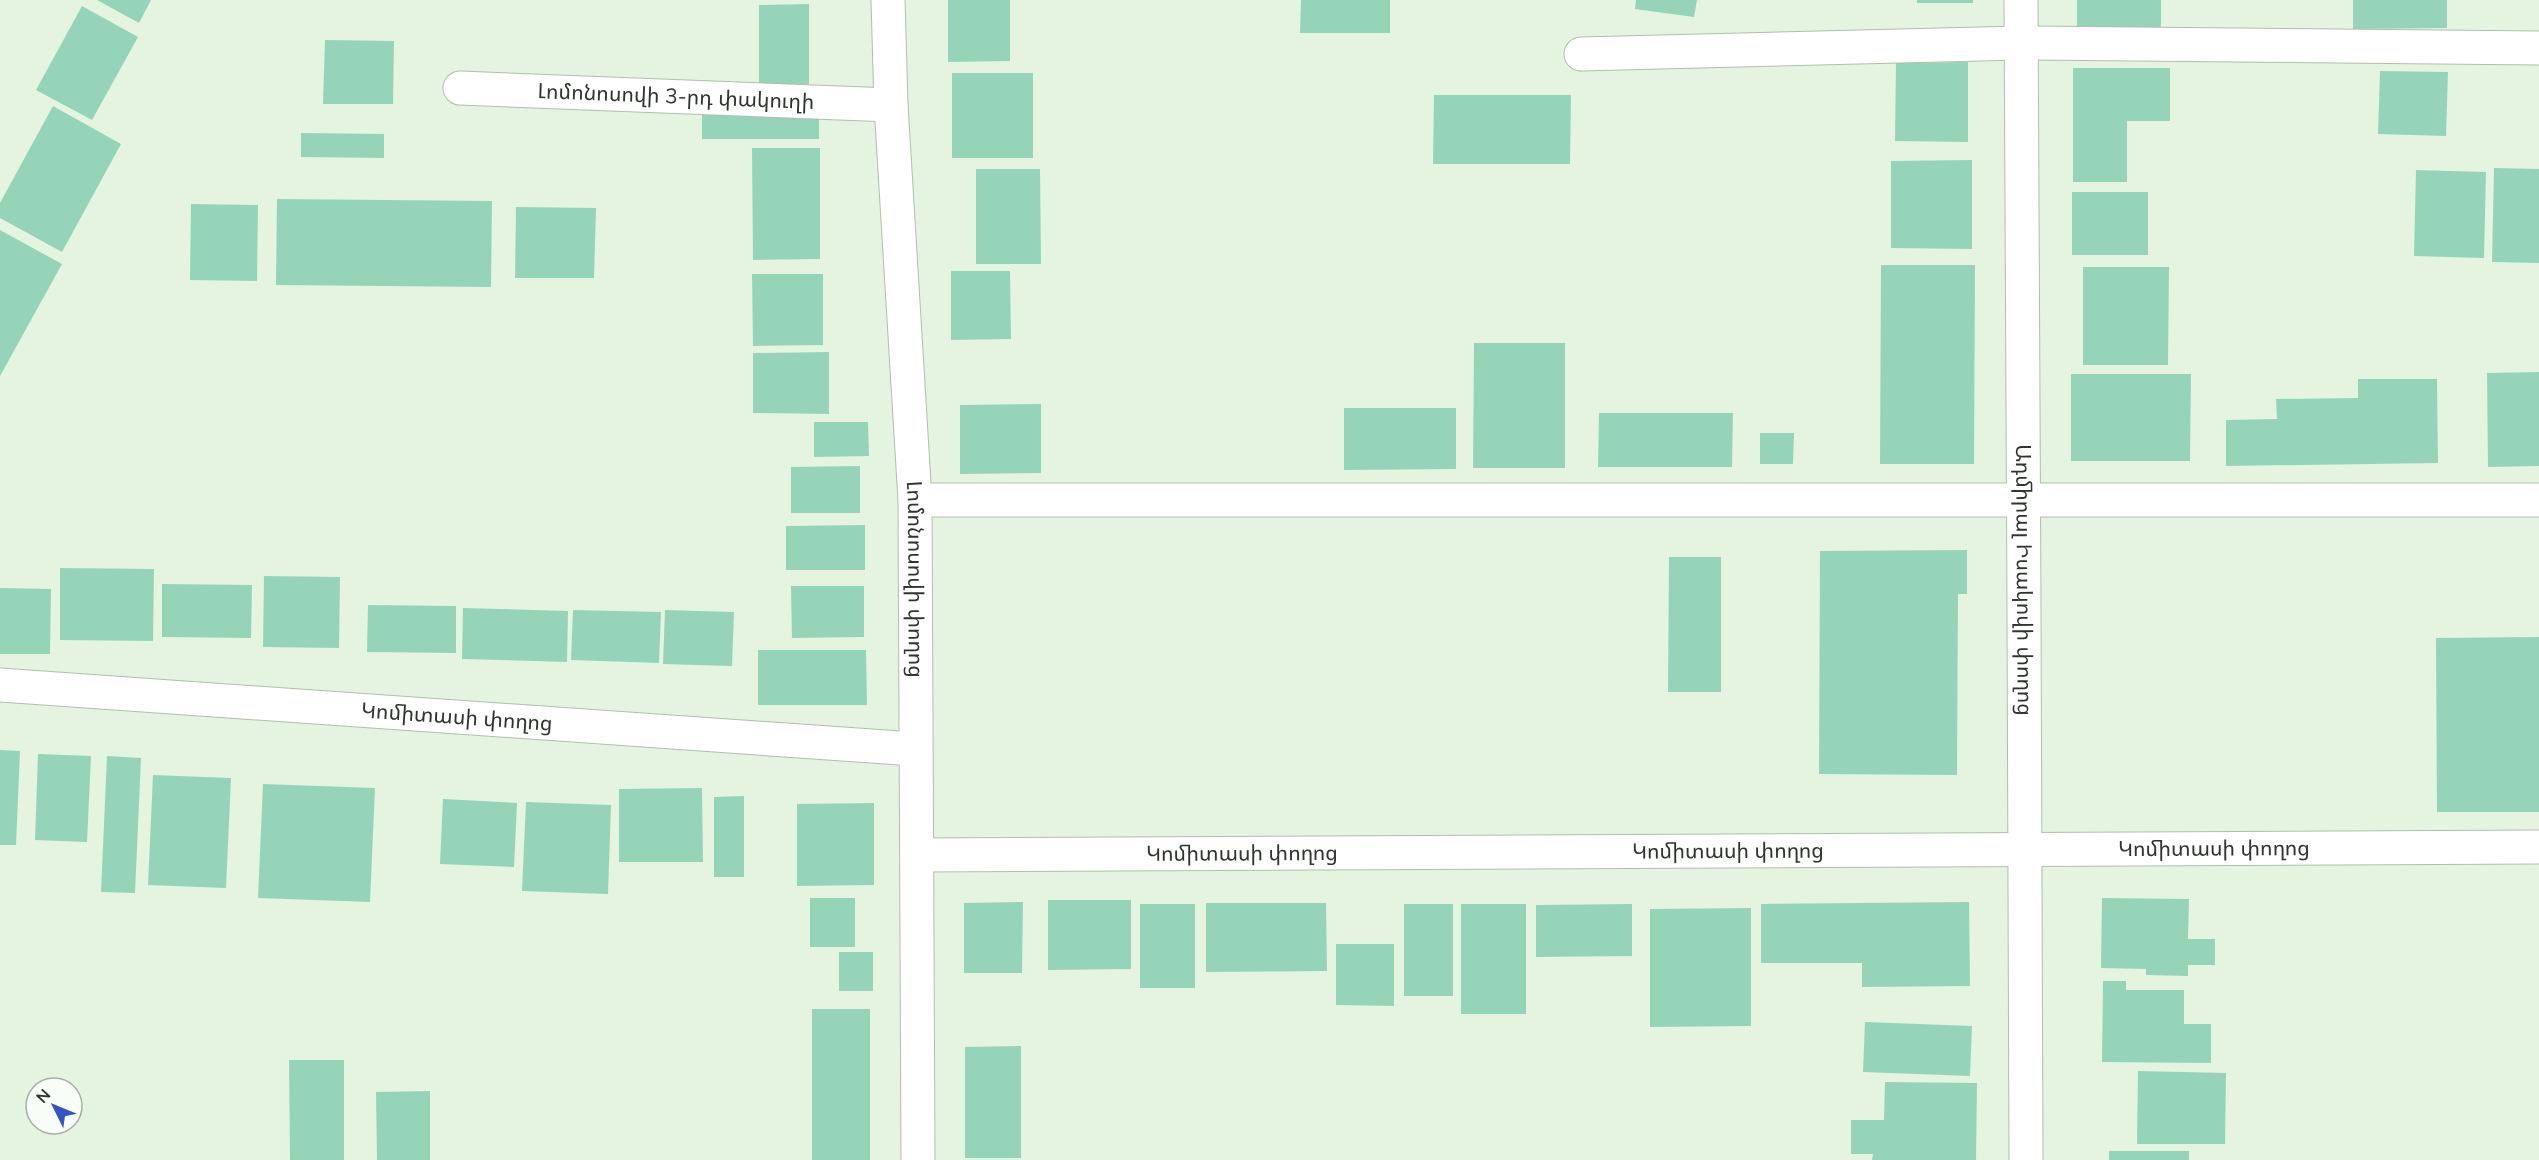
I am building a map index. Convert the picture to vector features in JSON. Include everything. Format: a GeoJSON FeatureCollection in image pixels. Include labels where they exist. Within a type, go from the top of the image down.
{"type":"FeatureCollection","features":[{"type":"Feature","properties":{"kind":"street","name":"Լոմոնոսովի փողոց"},"geometry":{"type":"LineString","coordinates":[[888,0],[891,105],[915,500],[914,749],[918,855],[918,1160]]}},
{"type":"Feature","properties":{"kind":"street","name":"Ադմիրալ Իսակովի փողոց"},"geometry":{"type":"LineString","coordinates":[[2021,0],[2022,501],[2027,850],[2026,1160]]}},
{"type":"Feature","properties":{"kind":"street"},"geometry":{"type":"LineString","coordinates":[[1581,54],[2021,43],[2539,48]]}},
{"type":"Feature","properties":{"kind":"street","name":"Լոմոնոսովի 3-րդ փակուղի"},"geometry":{"type":"LineString","coordinates":[[460,88],[891,105]]}},
{"type":"Feature","properties":{"kind":"street"},"geometry":{"type":"LineString","coordinates":[[915,500],[2539,500]]}},
{"type":"Feature","properties":{"kind":"street","name":"Կոմիտասի փողոց"},"geometry":{"type":"LineString","coordinates":[[0,685],[914,749]]}},
{"type":"Feature","properties":{"kind":"street","name":"Կոմիտասի փողոց"},"geometry":{"type":"LineString","coordinates":[[918,855],[2539,847]]}},
{"type":"Feature","properties":{"kind":"building"},"geometry":{"type":"Polygon","coordinates":[[[97,0],[151,0],[139,23],[97,0]]]}},
{"type":"Feature","properties":{"kind":"building"},"geometry":{"type":"Polygon","coordinates":[[[948,0],[1010,0],[1010,61],[948,62],[948,0]]]}},
{"type":"Feature","properties":{"kind":"building"},"geometry":{"type":"Polygon","coordinates":[[[1301,0],[1390,0],[1390,33],[1300,33],[1301,0]]]}},
{"type":"Feature","properties":{"kind":"building"},"geometry":{"type":"Polygon","coordinates":[[[1636,0],[1697,0],[1694,17],[1635,9],[1636,0]]]}},
{"type":"Feature","properties":{"kind":"building"},"geometry":{"type":"Polygon","coordinates":[[[1917,0],[1973,0],[1973,3],[1917,3],[1917,0]]]}},
{"type":"Feature","properties":{"kind":"building"},"geometry":{"type":"Polygon","coordinates":[[[2077,0],[2161,0],[2161,28],[2077,29],[2077,0]]]}},
{"type":"Feature","properties":{"kind":"building"},"geometry":{"type":"Polygon","coordinates":[[[2353,0],[2447,0],[2447,28],[2353,29],[2353,0]]]}},
{"type":"Feature","properties":{"kind":"building"},"geometry":{"type":"Polygon","coordinates":[[[809,4],[809,84],[759,84],[759,5],[809,4]]]}},
{"type":"Feature","properties":{"kind":"building"},"geometry":{"type":"Polygon","coordinates":[[[82,6],[138,37],[92,120],[36,90],[82,6]]]}},
{"type":"Feature","properties":{"kind":"building"},"geometry":{"type":"Polygon","coordinates":[[[325,40],[394,41],[393,104],[323,104],[325,40]]]}},
{"type":"Feature","properties":{"kind":"building"},"geometry":{"type":"Polygon","coordinates":[[[1968,62],[1968,142],[1895,141],[1896,63],[1968,62]]]}},
{"type":"Feature","properties":{"kind":"building"},"geometry":{"type":"Polygon","coordinates":[[[2073,68],[2170,68],[2170,121],[2127,121],[2127,182],[2073,182],[2073,68]]]}},
{"type":"Feature","properties":{"kind":"building"},"geometry":{"type":"Polygon","coordinates":[[[2380,71],[2448,72],[2446,136],[2378,134],[2380,71]]]}},
{"type":"Feature","properties":{"kind":"building"},"geometry":{"type":"Polygon","coordinates":[[[952,73],[1033,73],[1033,158],[952,158],[952,73]]]}},
{"type":"Feature","properties":{"kind":"building"},"geometry":{"type":"Polygon","coordinates":[[[1434,95],[1571,95],[1570,164],[1433,164],[1434,95]]]}},
{"type":"Feature","properties":{"kind":"building"},"geometry":{"type":"Polygon","coordinates":[[[53,106],[121,144],[62,252],[0,218],[0,203],[53,106]]]}},
{"type":"Feature","properties":{"kind":"building"},"geometry":{"type":"Polygon","coordinates":[[[819,112],[819,139],[702,139],[702,113],[819,112]]]}},
{"type":"Feature","properties":{"kind":"building"},"geometry":{"type":"Polygon","coordinates":[[[301,133],[384,134],[384,158],[301,157],[301,133]]]}},
{"type":"Feature","properties":{"kind":"building"},"geometry":{"type":"Polygon","coordinates":[[[752,148],[820,148],[820,259],[753,260],[752,148]]]}},
{"type":"Feature","properties":{"kind":"building"},"geometry":{"type":"Polygon","coordinates":[[[1972,160],[1972,249],[1891,248],[1891,161],[1972,160]]]}},
{"type":"Feature","properties":{"kind":"building"},"geometry":{"type":"Polygon","coordinates":[[[2494,168],[2539,169],[2539,263],[2492,262],[2494,168]]]}},
{"type":"Feature","properties":{"kind":"building"},"geometry":{"type":"Polygon","coordinates":[[[976,169],[1040,169],[1041,264],[976,264],[976,169]]]}},
{"type":"Feature","properties":{"kind":"building"},"geometry":{"type":"Polygon","coordinates":[[[2416,170],[2486,172],[2484,258],[2414,256],[2416,170]]]}},
{"type":"Feature","properties":{"kind":"building"},"geometry":{"type":"Polygon","coordinates":[[[2072,192],[2148,192],[2148,255],[2072,255],[2072,192]]]}},
{"type":"Feature","properties":{"kind":"building"},"geometry":{"type":"Polygon","coordinates":[[[277,199],[492,201],[491,287],[276,285],[277,199]]]}},
{"type":"Feature","properties":{"kind":"building"},"geometry":{"type":"Polygon","coordinates":[[[191,204],[258,205],[257,281],[190,280],[191,204]]]}},
{"type":"Feature","properties":{"kind":"building"},"geometry":{"type":"Polygon","coordinates":[[[516,207],[596,208],[594,278],[515,278],[516,207]]]}},
{"type":"Feature","properties":{"kind":"building"},"geometry":{"type":"Polygon","coordinates":[[[0,230],[62,264],[0,376],[0,230]]]}},
{"type":"Feature","properties":{"kind":"building"},"geometry":{"type":"Polygon","coordinates":[[[1881,265],[1975,265],[1974,464],[1880,464],[1881,265]]]}},
{"type":"Feature","properties":{"kind":"building"},"geometry":{"type":"Polygon","coordinates":[[[2083,267],[2169,267],[2168,365],[2083,365],[2083,267]]]}},
{"type":"Feature","properties":{"kind":"building"},"geometry":{"type":"Polygon","coordinates":[[[951,271],[1010,271],[1011,339],[951,340],[951,271]]]}},
{"type":"Feature","properties":{"kind":"building"},"geometry":{"type":"Polygon","coordinates":[[[752,274],[823,274],[823,345],[753,346],[752,274]]]}},
{"type":"Feature","properties":{"kind":"building"},"geometry":{"type":"Polygon","coordinates":[[[1474,343],[1565,343],[1565,468],[1473,468],[1474,343]]]}},
{"type":"Feature","properties":{"kind":"building"},"geometry":{"type":"Polygon","coordinates":[[[829,352],[829,414],[753,413],[753,353],[829,352]]]}},
{"type":"Feature","properties":{"kind":"building"},"geometry":{"type":"Polygon","coordinates":[[[2539,372],[2539,466],[2488,467],[2487,373],[2539,372]]]}},
{"type":"Feature","properties":{"kind":"building"},"geometry":{"type":"Polygon","coordinates":[[[2071,374],[2191,374],[2190,461],[2071,461],[2071,374]]]}},
{"type":"Feature","properties":{"kind":"building"},"geometry":{"type":"Polygon","coordinates":[[[2358,379],[2437,379],[2438,463],[2226,466],[2226,420],[2277,419],[2276,399],[2358,398],[2358,379]]]}},
{"type":"Feature","properties":{"kind":"building"},"geometry":{"type":"Polygon","coordinates":[[[1041,404],[1041,473],[960,474],[960,405],[1041,404]]]}},
{"type":"Feature","properties":{"kind":"building"},"geometry":{"type":"Polygon","coordinates":[[[1344,408],[1456,408],[1456,469],[1344,470],[1344,408]]]}},
{"type":"Feature","properties":{"kind":"building"},"geometry":{"type":"Polygon","coordinates":[[[1599,413],[1733,413],[1732,467],[1598,467],[1599,413]]]}},
{"type":"Feature","properties":{"kind":"building"},"geometry":{"type":"Polygon","coordinates":[[[814,422],[868,422],[869,456],[814,457],[814,422]]]}},
{"type":"Feature","properties":{"kind":"building"},"geometry":{"type":"Polygon","coordinates":[[[1760,433],[1794,433],[1793,464],[1760,464],[1760,433]]]}},
{"type":"Feature","properties":{"kind":"building"},"geometry":{"type":"Polygon","coordinates":[[[860,466],[860,513],[791,513],[791,467],[860,466]]]}},
{"type":"Feature","properties":{"kind":"building"},"geometry":{"type":"Polygon","coordinates":[[[865,525],[865,570],[786,570],[786,526],[865,525]]]}},
{"type":"Feature","properties":{"kind":"building"},"geometry":{"type":"Polygon","coordinates":[[[1967,550],[1967,594],[1958,594],[1957,775],[1819,774],[1820,551],[1967,550]]]}},
{"type":"Feature","properties":{"kind":"building"},"geometry":{"type":"Polygon","coordinates":[[[1669,557],[1721,557],[1721,692],[1668,692],[1669,557]]]}},
{"type":"Feature","properties":{"kind":"building"},"geometry":{"type":"Polygon","coordinates":[[[60,568],[154,569],[153,641],[60,640],[60,568]]]}},
{"type":"Feature","properties":{"kind":"building"},"geometry":{"type":"Polygon","coordinates":[[[264,576],[340,577],[339,648],[263,647],[264,576]]]}},
{"type":"Feature","properties":{"kind":"building"},"geometry":{"type":"Polygon","coordinates":[[[162,584],[252,585],[251,638],[162,637],[162,584]]]}},
{"type":"Feature","properties":{"kind":"building"},"geometry":{"type":"Polygon","coordinates":[[[791,586],[864,586],[864,637],[792,638],[791,586]]]}},
{"type":"Feature","properties":{"kind":"building"},"geometry":{"type":"Polygon","coordinates":[[[0,588],[51,589],[50,654],[0,654],[0,588]]]}},
{"type":"Feature","properties":{"kind":"building"},"geometry":{"type":"Polygon","coordinates":[[[368,605],[456,606],[456,653],[367,652],[368,605]]]}},
{"type":"Feature","properties":{"kind":"building"},"geometry":{"type":"Polygon","coordinates":[[[463,608],[568,611],[567,662],[462,659],[463,608]]]}},
{"type":"Feature","properties":{"kind":"building"},"geometry":{"type":"Polygon","coordinates":[[[573,610],[661,612],[659,663],[571,660],[573,610]]]}},
{"type":"Feature","properties":{"kind":"building"},"geometry":{"type":"Polygon","coordinates":[[[665,610],[734,612],[732,666],[663,664],[665,610]]]}},
{"type":"Feature","properties":{"kind":"building"},"geometry":{"type":"Polygon","coordinates":[[[2539,637],[2539,812],[2437,812],[2436,638],[2539,637]]]}},
{"type":"Feature","properties":{"kind":"building"},"geometry":{"type":"Polygon","coordinates":[[[758,650],[866,650],[867,705],[758,705],[758,650]]]}},
{"type":"Feature","properties":{"kind":"building"},"geometry":{"type":"Polygon","coordinates":[[[0,750],[20,751],[16,845],[0,845],[0,750]]]}},
{"type":"Feature","properties":{"kind":"building"},"geometry":{"type":"Polygon","coordinates":[[[38,754],[91,756],[87,842],[35,840],[38,754]]]}},
{"type":"Feature","properties":{"kind":"building"},"geometry":{"type":"Polygon","coordinates":[[[107,756],[141,758],[135,893],[101,892],[107,756]]]}},
{"type":"Feature","properties":{"kind":"building"},"geometry":{"type":"Polygon","coordinates":[[[153,775],[231,778],[226,888],[148,885],[153,775]]]}},
{"type":"Feature","properties":{"kind":"building"},"geometry":{"type":"Polygon","coordinates":[[[263,784],[375,788],[370,902],[258,898],[263,784]]]}},
{"type":"Feature","properties":{"kind":"building"},"geometry":{"type":"Polygon","coordinates":[[[702,788],[703,862],[619,862],[619,789],[702,788]]]}},
{"type":"Feature","properties":{"kind":"building"},"geometry":{"type":"Polygon","coordinates":[[[744,796],[744,877],[714,877],[714,797],[744,796]]]}},
{"type":"Feature","properties":{"kind":"building"},"geometry":{"type":"Polygon","coordinates":[[[443,799],[517,803],[514,867],[440,864],[443,799]]]}},
{"type":"Feature","properties":{"kind":"building"},"geometry":{"type":"Polygon","coordinates":[[[526,802],[611,805],[608,894],[522,891],[526,802]]]}},
{"type":"Feature","properties":{"kind":"building"},"geometry":{"type":"Polygon","coordinates":[[[874,803],[874,885],[797,886],[797,804],[874,803]]]}},
{"type":"Feature","properties":{"kind":"building"},"geometry":{"type":"Polygon","coordinates":[[[810,898],[855,898],[855,947],[810,947],[810,898]]]}},
{"type":"Feature","properties":{"kind":"building"},"geometry":{"type":"Polygon","coordinates":[[[2102,898],[2189,899],[2188,939],[2215,939],[2215,965],[2188,965],[2188,976],[2146,975],[2146,969],[2101,968],[2102,898]]]}},
{"type":"Feature","properties":{"kind":"building"},"geometry":{"type":"Polygon","coordinates":[[[1048,900],[1131,900],[1131,969],[1048,970],[1048,900]]]}},
{"type":"Feature","properties":{"kind":"building"},"geometry":{"type":"Polygon","coordinates":[[[1023,902],[1022,973],[964,973],[964,903],[1023,902]]]}},
{"type":"Feature","properties":{"kind":"building"},"geometry":{"type":"Polygon","coordinates":[[[1969,902],[1970,986],[1862,987],[1862,963],[1761,963],[1761,904],[1969,902]]]}},
{"type":"Feature","properties":{"kind":"building"},"geometry":{"type":"Polygon","coordinates":[[[1206,903],[1326,903],[1327,971],[1206,972],[1206,903]]]}},
{"type":"Feature","properties":{"kind":"building"},"geometry":{"type":"Polygon","coordinates":[[[1140,904],[1195,904],[1195,988],[1140,988],[1140,904]]]}},
{"type":"Feature","properties":{"kind":"building"},"geometry":{"type":"Polygon","coordinates":[[[1404,904],[1453,904],[1453,996],[1404,996],[1404,904]]]}},
{"type":"Feature","properties":{"kind":"building"},"geometry":{"type":"Polygon","coordinates":[[[1461,904],[1526,904],[1526,1014],[1461,1014],[1461,904]]]}},
{"type":"Feature","properties":{"kind":"building"},"geometry":{"type":"Polygon","coordinates":[[[1632,904],[1632,956],[1536,957],[1536,905],[1632,904]]]}},
{"type":"Feature","properties":{"kind":"building"},"geometry":{"type":"Polygon","coordinates":[[[1751,908],[1751,1026],[1650,1027],[1650,909],[1751,908]]]}},
{"type":"Feature","properties":{"kind":"building"},"geometry":{"type":"Polygon","coordinates":[[[1336,944],[1394,944],[1394,1006],[1336,1005],[1336,944]]]}},
{"type":"Feature","properties":{"kind":"building"},"geometry":{"type":"Polygon","coordinates":[[[839,952],[873,952],[873,991],[839,991],[839,952]]]}},
{"type":"Feature","properties":{"kind":"building"},"geometry":{"type":"Polygon","coordinates":[[[2103,981],[2126,981],[2126,990],[2184,990],[2184,1024],[2211,1024],[2211,1063],[2102,1062],[2103,981]]]}},
{"type":"Feature","properties":{"kind":"building"},"geometry":{"type":"Polygon","coordinates":[[[812,1009],[870,1009],[870,1160],[812,1160],[812,1009]]]}},
{"type":"Feature","properties":{"kind":"building"},"geometry":{"type":"Polygon","coordinates":[[[1865,1022],[1972,1026],[1970,1076],[1863,1072],[1865,1022]]]}},
{"type":"Feature","properties":{"kind":"building"},"geometry":{"type":"Polygon","coordinates":[[[1021,1046],[1021,1158],[965,1158],[965,1047],[1021,1046]]]}},
{"type":"Feature","properties":{"kind":"building"},"geometry":{"type":"Polygon","coordinates":[[[289,1060],[344,1060],[344,1160],[290,1160],[289,1060]]]}},
{"type":"Feature","properties":{"kind":"building"},"geometry":{"type":"Polygon","coordinates":[[[2138,1071],[2226,1073],[2225,1144],[2137,1144],[2138,1071]]]}},
{"type":"Feature","properties":{"kind":"building"},"geometry":{"type":"Polygon","coordinates":[[[1885,1082],[1977,1083],[1976,1160],[1872,1160],[1873,1154],[1851,1154],[1851,1120],[1884,1120],[1885,1082]]]}},
{"type":"Feature","properties":{"kind":"building"},"geometry":{"type":"Polygon","coordinates":[[[430,1091],[430,1160],[377,1160],[376,1092],[430,1091]]]}},
{"type":"Feature","properties":{"kind":"building"},"geometry":{"type":"Polygon","coordinates":[[[2109,1151],[2189,1151],[2189,1160],[2109,1160],[2109,1151]]]}}]}
